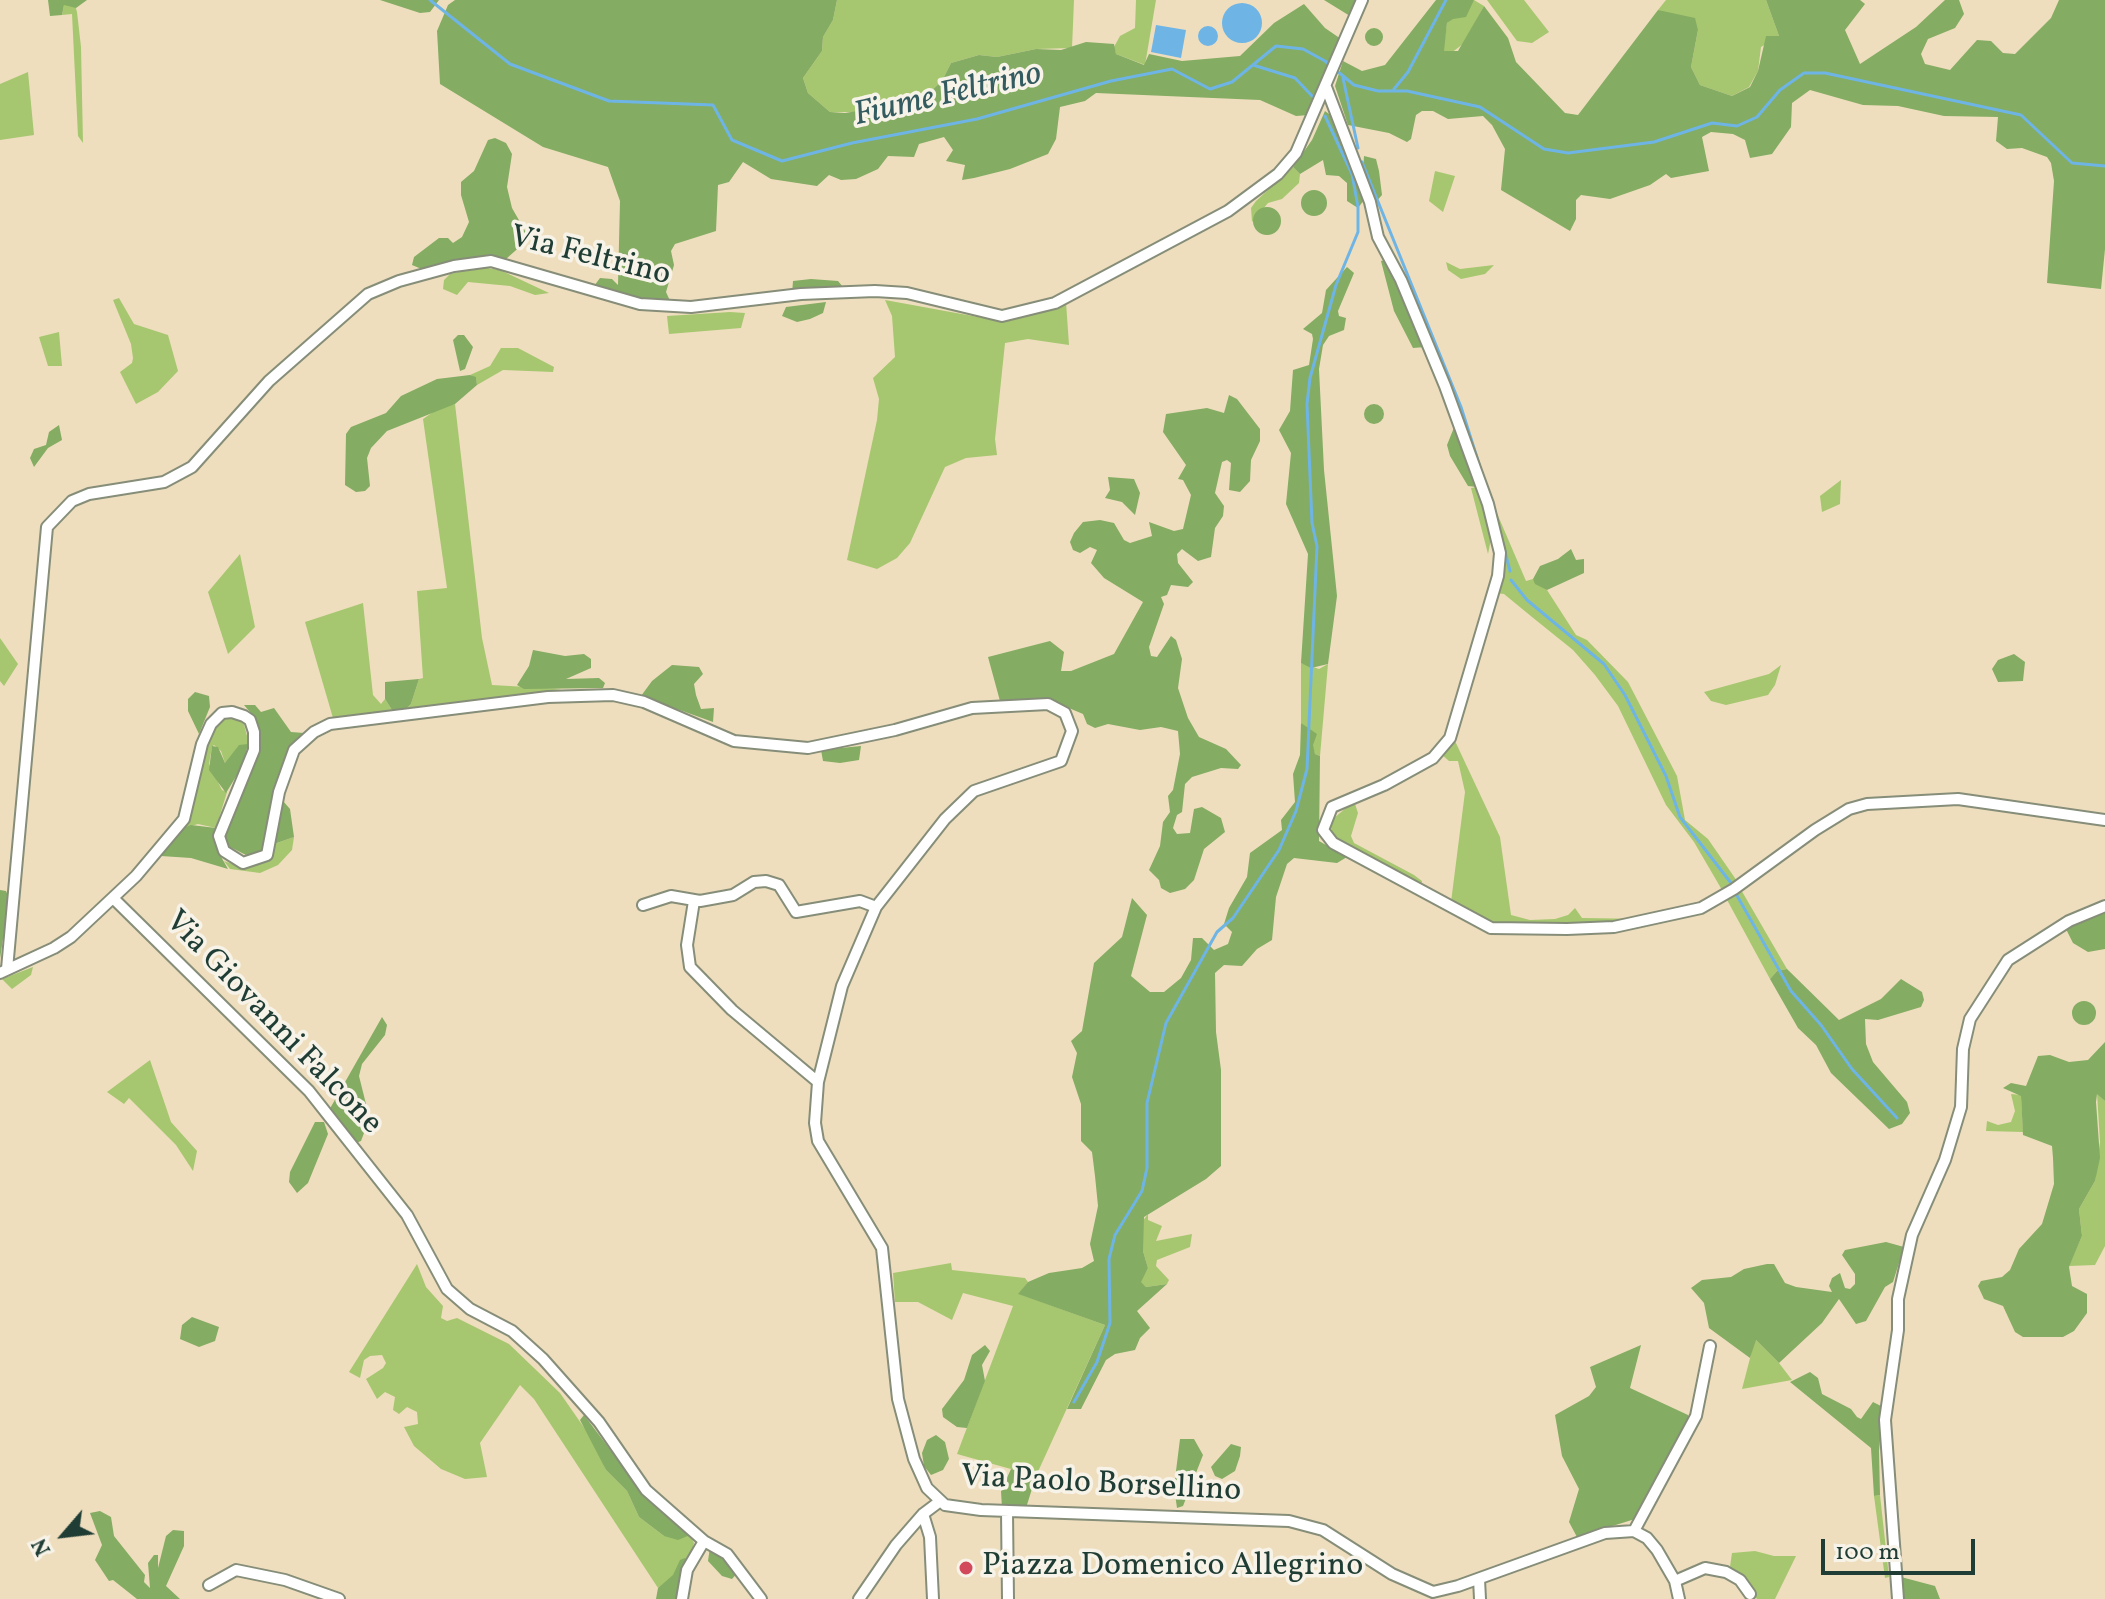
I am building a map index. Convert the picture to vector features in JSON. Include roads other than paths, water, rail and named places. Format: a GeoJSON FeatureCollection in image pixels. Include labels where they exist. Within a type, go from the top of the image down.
{"type":"FeatureCollection","features":[{"type":"Feature","properties":{"kind":"street","name":"Via Feltrino"},"geometry":{"type":"LineString","coordinates":[[4,971],[47,527],[72,501],[89,494],[164,482],[192,467],[269,381],[368,294],[431,271],[491,261],[640,304],[691,307],[801,294],[875,291],[907,293],[1002,316],[1055,303],[1228,211],[1278,174],[1296,153],[1362,0]]}},
{"type":"Feature","properties":{"kind":"street"},"geometry":{"type":"LineString","coordinates":[[1326,87],[1370,202],[1378,237],[1401,280],[1445,386],[1488,504],[1500,553],[1498,576],[1450,738],[1433,758],[1384,785],[1332,807],[1323,830],[1333,843],[1491,928],[1567,929],[1614,927],[1701,908],[1849,809],[1867,804],[1958,799],[2105,820]]}},
{"type":"Feature","properties":{"kind":"street","name":"Via Paolo Borsellino"},"geometry":{"type":"LineString","coordinates":[[4,971],[54,948],[114,899],[184,819],[202,744],[211,724],[222,713],[244,716],[250,720],[254,732],[254,750],[219,836],[224,851],[243,863],[267,855],[279,792],[294,750],[314,732],[330,724],[548,697],[613,695],[644,702],[734,741],[808,748],[991,705],[1048,704],[1065,713],[1072,731],[1061,761],[974,791],[945,819],[876,907],[842,986],[818,1082],[815,1123],[818,1141],[882,1248],[898,1399],[919,1475],[939,1502],[1007,1512],[1289,1521],[1323,1530],[1430,1595],[1605,1533],[1634,1531]]}},
{"type":"Feature","properties":{"kind":"street"},"geometry":{"type":"LineString","coordinates":[[643,905],[671,896],[694,901],[733,895],[754,882],[766,881],[779,885],[796,912],[860,901],[876,907]]}},
{"type":"Feature","properties":{"kind":"street","name":"Via Giovanni Falcone"},"geometry":{"type":"LineString","coordinates":[[114,899],[309,1091],[407,1215],[447,1289],[470,1309],[512,1331],[543,1359],[599,1422],[646,1490],[704,1541],[741,1568],[761,1599]]}},
{"type":"Feature","properties":{"kind":"street"},"geometry":{"type":"LineString","coordinates":[[694,901],[687,945],[690,967],[732,1010],[818,1082]]}},
{"type":"Feature","properties":{"kind":"street"},"geometry":{"type":"LineString","coordinates":[[1898,1599],[1885,1420],[1898,1330],[1898,1299],[1912,1235],[1945,1160],[1961,1107],[1963,1049],[1970,1019],[2008,960],[2069,921],[2105,906]]}},
{"type":"Feature","properties":{"kind":"street"},"geometry":{"type":"LineString","coordinates":[[1679,1599],[1675,1581],[1647,1538],[1634,1531],[1696,1416],[1710,1346]]}},
{"type":"Feature","properties":{"kind":"street"},"geometry":{"type":"LineString","coordinates":[[859,1599],[923,1514],[939,1502]]}},
{"type":"Feature","properties":{"kind":"street"},"geometry":{"type":"LineString","coordinates":[[1007,1512],[1008,1599]]}},
{"type":"Feature","properties":{"kind":"street"},"geometry":{"type":"LineString","coordinates":[[923,1514],[930,1537],[933,1599]]}},
{"type":"Feature","properties":{"kind":"street"},"geometry":{"type":"LineString","coordinates":[[682,1599],[687,1570],[704,1541]]}},
{"type":"Feature","properties":{"kind":"street"},"geometry":{"type":"LineString","coordinates":[[1675,1581],[1705,1568],[1740,1580],[1750,1594]]}},
{"type":"Feature","properties":{"kind":"street"},"geometry":{"type":"LineString","coordinates":[[209,1585],[236,1570],[285,1580],[339,1599]]}},
{"type":"Feature","properties":{"kind":"street"},"geometry":{"type":"LineString","coordinates":[[1479,1579],[1480,1599]]}},
{"type":"Feature","properties":{"kind":"water"},"geometry":{"type":"Polygon","coordinates":[[[1242,3],[1256,9],[1262,23],[1256,37],[1242,43],[1228,37],[1222,23],[1228,9],[1242,3]]]}},
{"type":"Feature","properties":{"kind":"water"},"geometry":{"type":"Polygon","coordinates":[[[1156,25],[1186,30],[1181,58],[1151,52],[1156,25]]]}},
{"type":"Feature","properties":{"kind":"water"},"geometry":{"type":"Polygon","coordinates":[[[1208,26],[1215,29],[1218,36],[1215,43],[1208,46],[1201,43],[1198,36],[1201,29],[1208,26]]]}},
{"type":"Feature","properties":{"kind":"waterway","name":"Fiume Feltrino"},"geometry":{"type":"LineString","coordinates":[[430,0],[510,64],[609,101],[713,105],[732,140],[782,161],[852,143],[977,119],[1111,81],[1172,69],[1210,89],[1232,82],[1276,46],[1303,49],[1325,61],[1354,85],[1378,91],[1407,91],[1480,107],[1544,149],[1568,153],[1654,142],[1712,123],[1737,126],[1757,117],[1780,90],[1804,73],[1825,73],[2021,115],[2072,163],[2105,166]]}},
{"type":"Feature","properties":{"kind":"waterway","name":"Fiume Feltrino"},"geometry":{"type":"LineString","coordinates":[[1394,89],[1408,72],[1446,0]]}},
{"type":"Feature","properties":{"kind":"waterway"},"geometry":{"type":"LineString","coordinates":[[1253,65],[1295,78],[1314,98]]}},
{"type":"Feature","properties":{"kind":"waterway"},"geometry":{"type":"LineString","coordinates":[[1343,78],[1358,148]]}},
{"type":"Feature","properties":{"kind":"waterway"},"geometry":{"type":"LineString","coordinates":[[1074,1402],[1097,1362],[1110,1323],[1109,1259],[1115,1235],[1142,1191],[1147,1168],[1147,1103],[1166,1023],[1217,932],[1233,918],[1279,850],[1296,811],[1307,769],[1317,546],[1312,523],[1307,404],[1310,378],[1336,285],[1358,232],[1358,207],[1352,174],[1325,116]]}},
{"type":"Feature","properties":{"kind":"waterway"},"geometry":{"type":"LineString","coordinates":[[1362,162],[1461,407],[1479,464]]}},
{"type":"Feature","properties":{"kind":"waterway"},"geometry":{"type":"LineString","coordinates":[[1495,513],[1510,571]]}},
{"type":"Feature","properties":{"kind":"waterway"},"geometry":{"type":"LineString","coordinates":[[1511,580],[1527,600],[1604,664],[1625,695],[1666,776],[1680,817],[1731,883]]}},
{"type":"Feature","properties":{"kind":"waterway"},"geometry":{"type":"LineString","coordinates":[[1735,892],[1791,991],[1821,1025],[1852,1069],[1897,1118]]}},
{"type":"Feature","properties":{"kind":"place","name":"Piazza Domenico Allegrino"},"geometry":{"type":"Point","coordinates":[966,1568]}}]}
